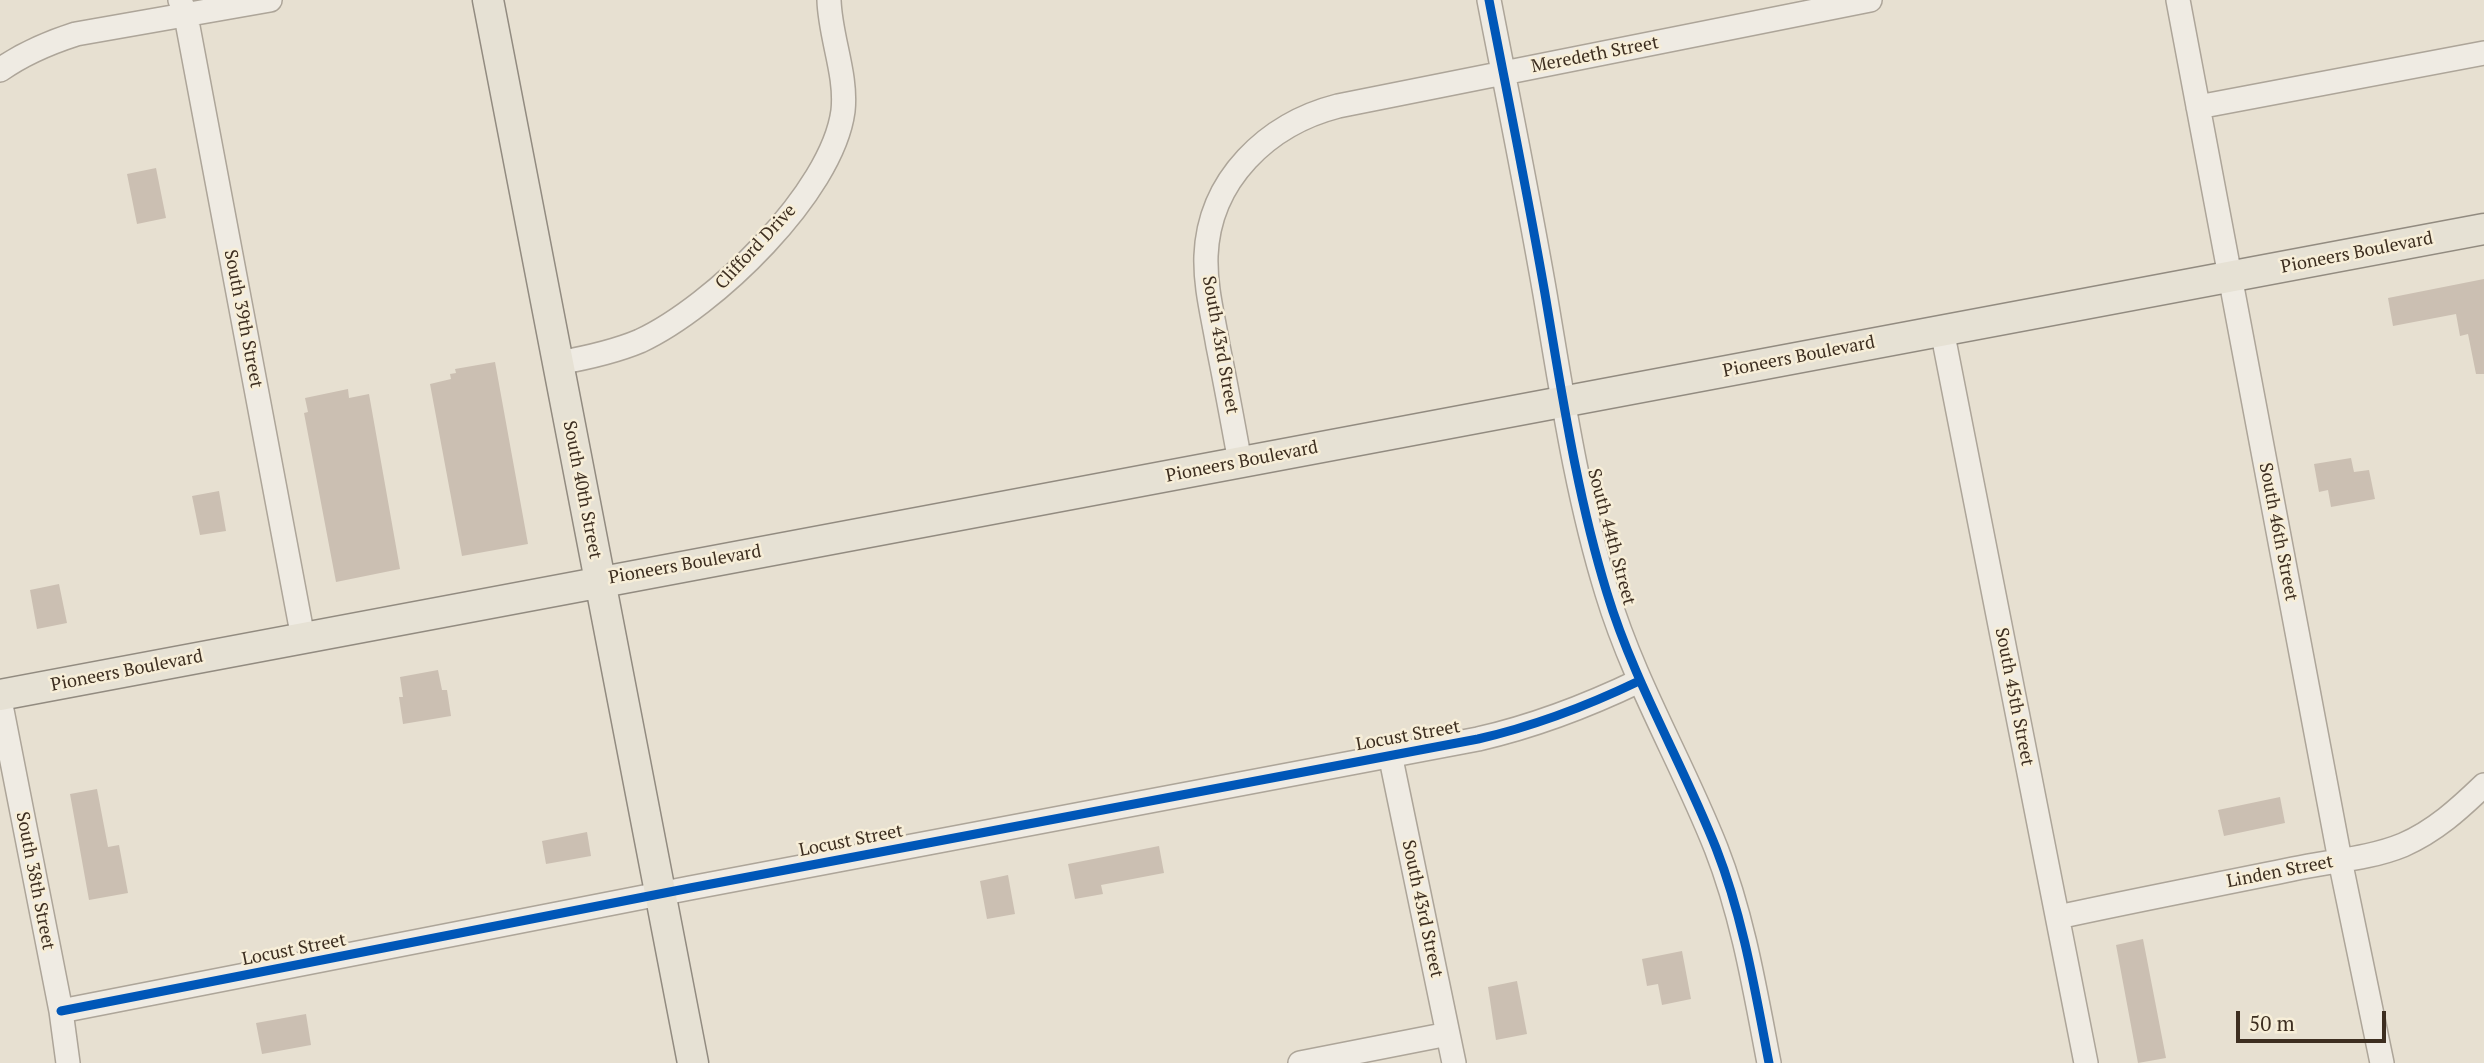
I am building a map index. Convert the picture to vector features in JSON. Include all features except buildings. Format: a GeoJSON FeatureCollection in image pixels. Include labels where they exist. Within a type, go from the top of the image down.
{"type":"FeatureCollection","features":[{"type":"Feature","properties":{"kind":"main road","name":"South 40th Street"},"geometry":{"type":"LineString","coordinates":[[488,0],[693,1063]]}},
{"type":"Feature","properties":{"kind":"main road","name":"Pioneers Boulevard"},"geometry":{"type":"LineString","coordinates":[[0,695],[2484,229]]}},
{"type":"Feature","properties":{"kind":"street"},"geometry":{"type":"LineString","coordinates":[[0,70],[47,43],[76,34],[183,8],[270,0]]}},
{"type":"Feature","properties":{"kind":"street","name":"Clifford Drive"},"geometry":{"type":"LineString","coordinates":[[558,363],[606,353],[640,340],[713,293],[746,263],[780,226],[812,184],[832,150],[843,109],[843,85],[829,0]]}},
{"type":"Feature","properties":{"kind":"street","name":"South 44th Street"},"geometry":{"type":"LineString","coordinates":[[1489,0],[1563,402],[1588,522],[1607,594],[1639,681],[1687,779],[1734,899],[1769,1063]]}},
{"type":"Feature","properties":{"kind":"street","name":"Meredeth Street"},"geometry":{"type":"LineString","coordinates":[[1250,155],[1276,133],[1315,112],[1870,0]]}},
{"type":"Feature","properties":{"kind":"street","name":"South 46th Street"},"geometry":{"type":"LineString","coordinates":[[2178,0],[2340,860],[2382,1063]]}},
{"type":"Feature","properties":{"kind":"street","name":"South 39th Street"},"geometry":{"type":"LineString","coordinates":[[183,8],[303,638]]}},
{"type":"Feature","properties":{"kind":"street"},"geometry":{"type":"LineString","coordinates":[[2198,107],[2484,53]]}},
{"type":"Feature","properties":{"kind":"street","name":"South 43rd Street"},"geometry":{"type":"LineString","coordinates":[[1240,462],[1207,284],[1206,253],[1212,223],[1222,195],[1250,155]]}},
{"type":"Feature","properties":{"kind":"street","name":"South 45th Street"},"geometry":{"type":"LineString","coordinates":[[1942,330],[2086,1063]]}},
{"type":"Feature","properties":{"kind":"street","name":"Locust Street"},"geometry":{"type":"LineString","coordinates":[[61,1011],[1511,732],[1581,709],[1639,681]]}},
{"type":"Feature","properties":{"kind":"street","name":"South 38th Street"},"geometry":{"type":"LineString","coordinates":[[0,700],[61,1011],[68,1063]]}},
{"type":"Feature","properties":{"kind":"street","name":"South 43rd Street"},"geometry":{"type":"LineString","coordinates":[[1390,754],[1454,1063]]}},
{"type":"Feature","properties":{"kind":"street","name":"Linden Street"},"geometry":{"type":"LineString","coordinates":[[2057,917],[2373,855],[2430,831],[2455,813],[2484,785]]}},
{"type":"Feature","properties":{"kind":"street"},"geometry":{"type":"LineString","coordinates":[[1300,1063],[1448,1034]]}},
{"type":"Feature","properties":{"kind":"cycle path"},"geometry":{"type":"LineString","coordinates":[[1489,0],[1532,220],[1571,445],[1596,556],[1618,626],[1644,690],[1703,816],[1734,900],[1769,1063]]}},
{"type":"Feature","properties":{"kind":"cycle path"},"geometry":{"type":"LineString","coordinates":[[61,1011],[690,888],[1478,739],[1560,714],[1639,681]]}}]}
